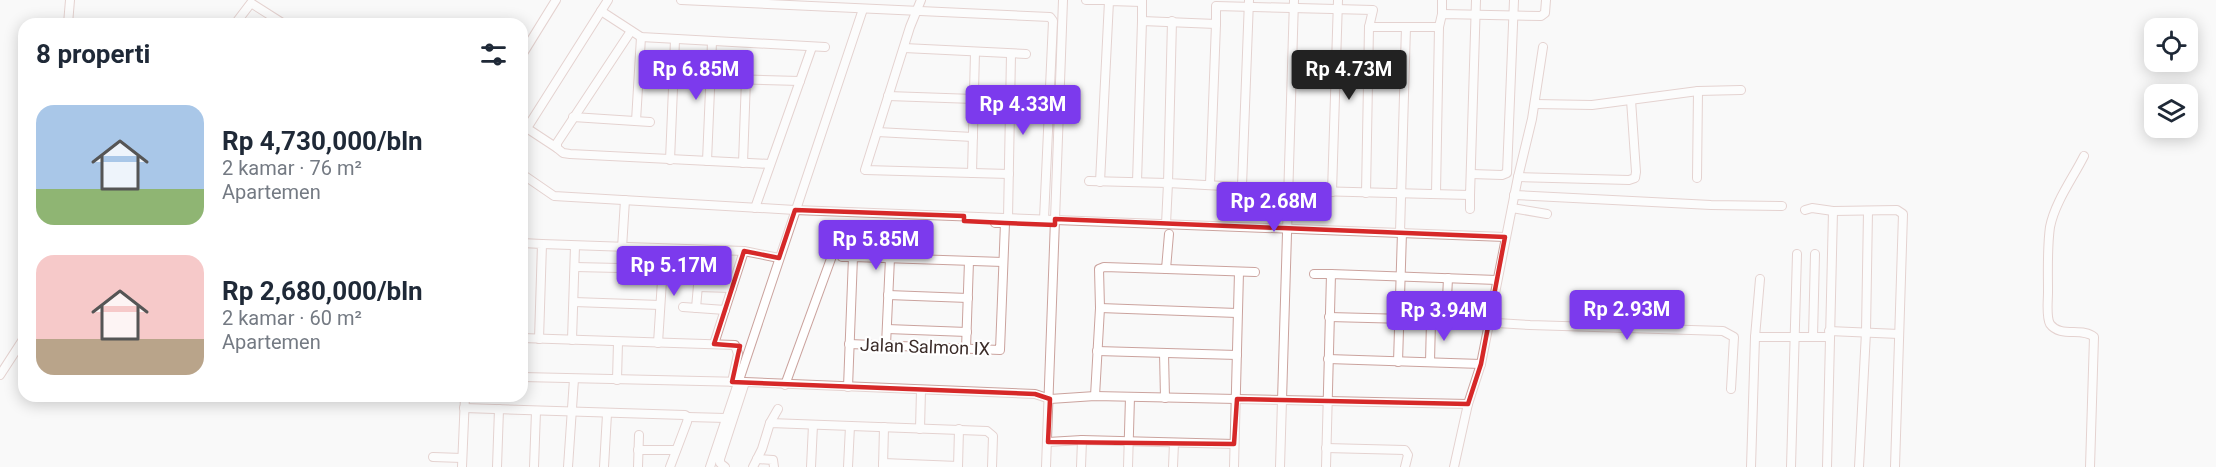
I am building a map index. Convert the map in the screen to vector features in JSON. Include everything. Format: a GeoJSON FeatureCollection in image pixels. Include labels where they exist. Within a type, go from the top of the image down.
{"type":"FeatureCollection","features":[{"type":"Feature","properties":{"kind":"street"},"geometry":{"type":"LineString","coordinates":[[68,18],[70,0]]}},
{"type":"Feature","properties":{"kind":"street"},"geometry":{"type":"LineString","coordinates":[[528,45],[556,0]]}},
{"type":"Feature","properties":{"kind":"street"},"geometry":{"type":"LineString","coordinates":[[528,120],[608,0]]}},
{"type":"Feature","properties":{"kind":"street"},"geometry":{"type":"LineString","coordinates":[[681,0],[827,3],[863,9],[1052,18],[1044,219]]}},
{"type":"Feature","properties":{"kind":"street"},"geometry":{"type":"LineString","coordinates":[[921,0],[903,48],[865,170],[1009,174]]}},
{"type":"Feature","properties":{"kind":"street"},"geometry":{"type":"LineString","coordinates":[[1046,467],[1063,0]]}},
{"type":"Feature","properties":{"kind":"street"},"geometry":{"type":"LineString","coordinates":[[1086,0],[1142,1],[1137,182]]}},
{"type":"Feature","properties":{"kind":"street"},"geometry":{"type":"LineString","coordinates":[[1100,182],[1109,0]]}},
{"type":"Feature","properties":{"kind":"street"},"geometry":{"type":"LineString","coordinates":[[1366,193],[1369,27],[1373,0]]}},
{"type":"Feature","properties":{"kind":"street"},"geometry":{"type":"LineString","coordinates":[[1436,194],[1439,27],[1442,0]]}},
{"type":"Feature","properties":{"kind":"street"},"geometry":{"type":"LineString","coordinates":[[1470,209],[1476,0]]}},
{"type":"Feature","properties":{"kind":"street"},"geometry":{"type":"LineString","coordinates":[[1471,174],[1502,175],[1507,173],[1514,0]]}},
{"type":"Feature","properties":{"kind":"street"},"geometry":{"type":"LineString","coordinates":[[1442,14],[1543,15],[1546,11],[1546,0]]}},
{"type":"Feature","properties":{"kind":"street"},"geometry":{"type":"LineString","coordinates":[[240,18],[251,3],[275,18]]}},
{"type":"Feature","properties":{"kind":"street"},"geometry":{"type":"LineString","coordinates":[[1210,184],[1215,3],[1338,4],[1373,10]]}},
{"type":"Feature","properties":{"kind":"street"},"geometry":{"type":"LineString","coordinates":[[1242,186],[1249,4]]}},
{"type":"Feature","properties":{"kind":"street"},"geometry":{"type":"LineString","coordinates":[[1280,467],[1294,4]]}},
{"type":"Feature","properties":{"kind":"street"},"geometry":{"type":"LineString","coordinates":[[1332,192],[1338,4]]}},
{"type":"Feature","properties":{"kind":"street"},"geometry":{"type":"LineString","coordinates":[[710,467],[863,9]]}},
{"type":"Feature","properties":{"kind":"street"},"geometry":{"type":"LineString","coordinates":[[601,11],[641,37],[825,47]]}},
{"type":"Feature","properties":{"kind":"street"},"geometry":{"type":"LineString","coordinates":[[1142,21],[1216,24]]}},
{"type":"Feature","properties":{"kind":"street"},"geometry":{"type":"LineString","coordinates":[[1166,224],[1172,21]]}},
{"type":"Feature","properties":{"kind":"street"},"geometry":{"type":"LineString","coordinates":[[1369,27],[1439,27]]}},
{"type":"Feature","properties":{"kind":"street"},"geometry":{"type":"LineString","coordinates":[[1398,362],[1406,27]]}},
{"type":"Feature","properties":{"kind":"street"},"geometry":{"type":"LineString","coordinates":[[557,148],[557,142],[631,31]]}},
{"type":"Feature","properties":{"kind":"street"},"geometry":{"type":"LineString","coordinates":[[636,122],[641,37]]}},
{"type":"Feature","properties":{"kind":"street"},"geometry":{"type":"LineString","coordinates":[[670,160],[675,40]]}},
{"type":"Feature","properties":{"kind":"street"},"geometry":{"type":"LineString","coordinates":[[707,161],[712,42]]}},
{"type":"Feature","properties":{"kind":"street"},"geometry":{"type":"LineString","coordinates":[[755,208],[812,46]]}},
{"type":"Feature","properties":{"kind":"street"},"geometry":{"type":"LineString","coordinates":[[1454,467],[1468,404],[1481,364],[1505,237],[1535,104],[1543,47]]}},
{"type":"Feature","properties":{"kind":"street"},"geometry":{"type":"LineString","coordinates":[[903,48],[1026,54]]}},
{"type":"Feature","properties":{"kind":"street"},"geometry":{"type":"LineString","coordinates":[[972,173],[975,52]]}},
{"type":"Feature","properties":{"kind":"street"},"geometry":{"type":"LineString","coordinates":[[842,257],[1003,262],[1009,174],[1011,54]]}},
{"type":"Feature","properties":{"kind":"street"},"geometry":{"type":"LineString","coordinates":[[732,79],[800,81]]}},
{"type":"Feature","properties":{"kind":"street"},"geometry":{"type":"LineString","coordinates":[[743,163],[746,79]]}},
{"type":"Feature","properties":{"kind":"street"},"geometry":{"type":"LineString","coordinates":[[1535,104],[1585,105],[1698,91],[1741,90]]}},
{"type":"Feature","properties":{"kind":"street"},"geometry":{"type":"LineString","coordinates":[[1696,178],[1698,91]]}},
{"type":"Feature","properties":{"kind":"street"},"geometry":{"type":"LineString","coordinates":[[888,96],[974,99]]}},
{"type":"Feature","properties":{"kind":"street"},"geometry":{"type":"LineString","coordinates":[[1518,177],[1629,180],[1635,178],[1631,100]]}},
{"type":"Feature","properties":{"kind":"street"},"geometry":{"type":"LineString","coordinates":[[573,117],[650,122]]}},
{"type":"Feature","properties":{"kind":"street"},"geometry":{"type":"LineString","coordinates":[[528,129],[566,154],[770,164]]}},
{"type":"Feature","properties":{"kind":"street"},"geometry":{"type":"LineString","coordinates":[[877,132],[973,137]]}},
{"type":"Feature","properties":{"kind":"street"},"geometry":{"type":"LineString","coordinates":[[2084,156],[2056,209],[2051,226],[2048,296],[2049,320],[2053,327],[2065,332],[2089,333],[2094,337],[2090,467]]}},
{"type":"Feature","properties":{"kind":"street"},"geometry":{"type":"LineString","coordinates":[[528,178],[554,196],[795,210],[964,216],[1006,221],[1287,227],[1505,237]]}},
{"type":"Feature","properties":{"kind":"street"},"geometry":{"type":"LineString","coordinates":[[1089,181],[1210,184],[1261,188]]}},
{"type":"Feature","properties":{"kind":"street"},"geometry":{"type":"LineString","coordinates":[[1314,191],[1470,195]]}},
{"type":"Feature","properties":{"kind":"street"},"geometry":{"type":"LineString","coordinates":[[1514,195],[1711,206],[1782,206]]}},
{"type":"Feature","properties":{"kind":"street"},"geometry":{"type":"LineString","coordinates":[[622,248],[625,200]]}},
{"type":"Feature","properties":{"kind":"street"},"geometry":{"type":"LineString","coordinates":[[1512,208],[1547,214]]}},
{"type":"Feature","properties":{"kind":"street"},"geometry":{"type":"LineString","coordinates":[[1805,210],[1812,208],[1833,211],[1897,210],[1903,214],[1895,467]]}},
{"type":"Feature","properties":{"kind":"street"},"geometry":{"type":"LineString","coordinates":[[1827,467],[1833,211]]}},
{"type":"Feature","properties":{"kind":"street"},"geometry":{"type":"LineString","coordinates":[[1859,467],[1866,332],[1868,211]]}},
{"type":"Feature","properties":{"kind":"street"},"geometry":{"type":"LineString","coordinates":[[1006,221],[1044,219],[1055,222]]}},
{"type":"Feature","properties":{"kind":"street"},"geometry":{"type":"LineString","coordinates":[[1166,269],[1169,234]]}},
{"type":"Feature","properties":{"kind":"street"},"geometry":{"type":"LineString","coordinates":[[528,238],[538,244]]}},
{"type":"Feature","properties":{"kind":"street"},"geometry":{"type":"LineString","coordinates":[[528,243],[744,251],[779,258]]}},
{"type":"Feature","properties":{"kind":"street"},"geometry":{"type":"LineString","coordinates":[[538,244],[539,339]]}},
{"type":"Feature","properties":{"kind":"street"},"geometry":{"type":"LineString","coordinates":[[785,385],[836,245]]}},
{"type":"Feature","properties":{"kind":"street"},"geometry":{"type":"LineString","coordinates":[[573,340],[575,246]]}},
{"type":"Feature","properties":{"kind":"street"},"geometry":{"type":"LineString","coordinates":[[658,343],[664,249]]}},
{"type":"Feature","properties":{"kind":"street"},"geometry":{"type":"LineString","coordinates":[[714,344],[744,251]]}},
{"type":"Feature","properties":{"kind":"street"},"geometry":{"type":"LineString","coordinates":[[1791,467],[1797,254]]}},
{"type":"Feature","properties":{"kind":"street"},"geometry":{"type":"LineString","coordinates":[[1813,337],[1815,254]]}},
{"type":"Feature","properties":{"kind":"street"},"geometry":{"type":"LineString","coordinates":[[848,387],[853,257]]}},
{"type":"Feature","properties":{"kind":"street"},"geometry":{"type":"LineString","coordinates":[[886,345],[890,258]]}},
{"type":"Feature","properties":{"kind":"street"},"geometry":{"type":"LineString","coordinates":[[966,349],[969,261]]}},
{"type":"Feature","properties":{"kind":"street","name":"Jalan Salmon IX"},"geometry":{"type":"LineString","coordinates":[[849,344],[1000,350],[1003,262]]}},
{"type":"Feature","properties":{"kind":"street"},"geometry":{"type":"LineString","coordinates":[[575,267],[663,269]]}},
{"type":"Feature","properties":{"kind":"street"},"geometry":{"type":"LineString","coordinates":[[1095,396],[1100,309],[1098,272],[1101,268],[1255,272]]}},
{"type":"Feature","properties":{"kind":"street"},"geometry":{"type":"LineString","coordinates":[[1234,467],[1239,272]]}},
{"type":"Feature","properties":{"kind":"street"},"geometry":{"type":"LineString","coordinates":[[696,308],[699,274]]}},
{"type":"Feature","properties":{"kind":"street"},"geometry":{"type":"LineString","coordinates":[[1314,274],[1497,280]]}},
{"type":"Feature","properties":{"kind":"street"},"geometry":{"type":"LineString","coordinates":[[1326,467],[1330,274]]}},
{"type":"Feature","properties":{"kind":"street"},"geometry":{"type":"LineString","coordinates":[[1446,320],[1448,278]]}},
{"type":"Feature","properties":{"kind":"street"},"geometry":{"type":"LineString","coordinates":[[1751,467],[1755,337],[1760,279]]}},
{"type":"Feature","properties":{"kind":"street"},"geometry":{"type":"LineString","coordinates":[[698,287],[732,288]]}},
{"type":"Feature","properties":{"kind":"street"},"geometry":{"type":"LineString","coordinates":[[888,295],[968,298]]}},
{"type":"Feature","properties":{"kind":"street"},"geometry":{"type":"LineString","coordinates":[[574,302],[660,305]]}},
{"type":"Feature","properties":{"kind":"street"},"geometry":{"type":"LineString","coordinates":[[683,307],[725,309]]}},
{"type":"Feature","properties":{"kind":"street"},"geometry":{"type":"LineString","coordinates":[[1100,309],[1237,313]]}},
{"type":"Feature","properties":{"kind":"street"},"geometry":{"type":"LineString","coordinates":[[1329,317],[1723,331],[1734,337],[1731,389]]}},
{"type":"Feature","properties":{"kind":"street"},"geometry":{"type":"LineString","coordinates":[[1430,362],[1431,320]]}},
{"type":"Feature","properties":{"kind":"street"},"geometry":{"type":"LineString","coordinates":[[887,329],[967,332]]}},
{"type":"Feature","properties":{"kind":"street"},"geometry":{"type":"LineString","coordinates":[[1755,337],[1813,337],[1866,332],[1899,334]]}},
{"type":"Feature","properties":{"kind":"street"},"geometry":{"type":"LineString","coordinates":[[528,338],[735,345],[738,350],[738,382],[720,459],[720,463],[725,467]]}},
{"type":"Feature","properties":{"kind":"street"},"geometry":{"type":"LineString","coordinates":[[617,380],[618,342]]}},
{"type":"Feature","properties":{"kind":"street"},"geometry":{"type":"LineString","coordinates":[[0,375],[18,347]]}},
{"type":"Feature","properties":{"kind":"street"},"geometry":{"type":"LineString","coordinates":[[1097,351],[1237,355]]}},
{"type":"Feature","properties":{"kind":"street"},"geometry":{"type":"LineString","coordinates":[[1164,353],[1165,398]]}},
{"type":"Feature","properties":{"kind":"street"},"geometry":{"type":"LineString","coordinates":[[1328,359],[1481,364]]}},
{"type":"Feature","properties":{"kind":"street"},"geometry":{"type":"LineString","coordinates":[[528,376],[1035,394],[1050,399],[1095,396],[1468,404]]}},
{"type":"Feature","properties":{"kind":"street"},"geometry":{"type":"LineString","coordinates":[[568,467],[574,379]]}},
{"type":"Feature","properties":{"kind":"street"},"geometry":{"type":"LineString","coordinates":[[920,429],[921,390]]}},
{"type":"Feature","properties":{"kind":"street"},"geometry":{"type":"LineString","coordinates":[[1128,467],[1130,397]]}},
{"type":"Feature","properties":{"kind":"street"},"geometry":{"type":"LineString","coordinates":[[433,458],[462,463],[464,402]]}},
{"type":"Feature","properties":{"kind":"street"},"geometry":{"type":"LineString","coordinates":[[464,408],[726,418]]}},
{"type":"Feature","properties":{"kind":"street"},"geometry":{"type":"LineString","coordinates":[[755,463],[770,423],[778,409]]}},
{"type":"Feature","properties":{"kind":"street"},"geometry":{"type":"LineString","coordinates":[[497,467],[499,410]]}},
{"type":"Feature","properties":{"kind":"street"},"geometry":{"type":"LineString","coordinates":[[534,467],[536,411]]}},
{"type":"Feature","properties":{"kind":"street"},"geometry":{"type":"LineString","coordinates":[[604,467],[607,414]]}},
{"type":"Feature","properties":{"kind":"street"},"geometry":{"type":"LineString","coordinates":[[670,467],[688,417]]}},
{"type":"Feature","properties":{"kind":"street"},"geometry":{"type":"LineString","coordinates":[[770,423],[987,431],[993,436],[992,467]]}},
{"type":"Feature","properties":{"kind":"street"},"geometry":{"type":"LineString","coordinates":[[811,467],[813,425]]}},
{"type":"Feature","properties":{"kind":"street"},"geometry":{"type":"LineString","coordinates":[[848,467],[850,426]]}},
{"type":"Feature","properties":{"kind":"street"},"geometry":{"type":"LineString","coordinates":[[884,427],[883,465],[958,467],[959,429]]}},
{"type":"Feature","properties":{"kind":"street"},"geometry":{"type":"LineString","coordinates":[[638,467],[639,435]]}},
{"type":"Feature","properties":{"kind":"street"},"geometry":{"type":"LineString","coordinates":[[1048,442],[1082,440],[1233,444]]}},
{"type":"Feature","properties":{"kind":"street"},"geometry":{"type":"LineString","coordinates":[[1081,467],[1082,440]]}},
{"type":"Feature","properties":{"kind":"street"},"geometry":{"type":"LineString","coordinates":[[1173,467],[1174,443]]}},
{"type":"Feature","properties":{"kind":"street"},"geometry":{"type":"LineString","coordinates":[[1326,448],[1405,450],[1408,455],[1405,467]]}},
{"type":"Feature","properties":{"kind":"street"},"geometry":{"type":"LineString","coordinates":[[638,450],[676,450]]}},
{"type":"Feature","properties":{"kind":"street"},"geometry":{"type":"LineString","coordinates":[[755,463],[773,460],[774,467]]}},
{"type":"Feature","properties":{"kind":"highlighted area"},"geometry":{"type":"Polygon","coordinates":[[[795,210],[964,216],[964,221],[1055,225],[1055,219],[1505,237],[1481,364],[1468,404],[1237,399],[1234,444],[1048,442],[1050,399],[1035,394],[732,382],[740,346],[714,344],[744,251],[779,258],[795,210]]]}}]}
